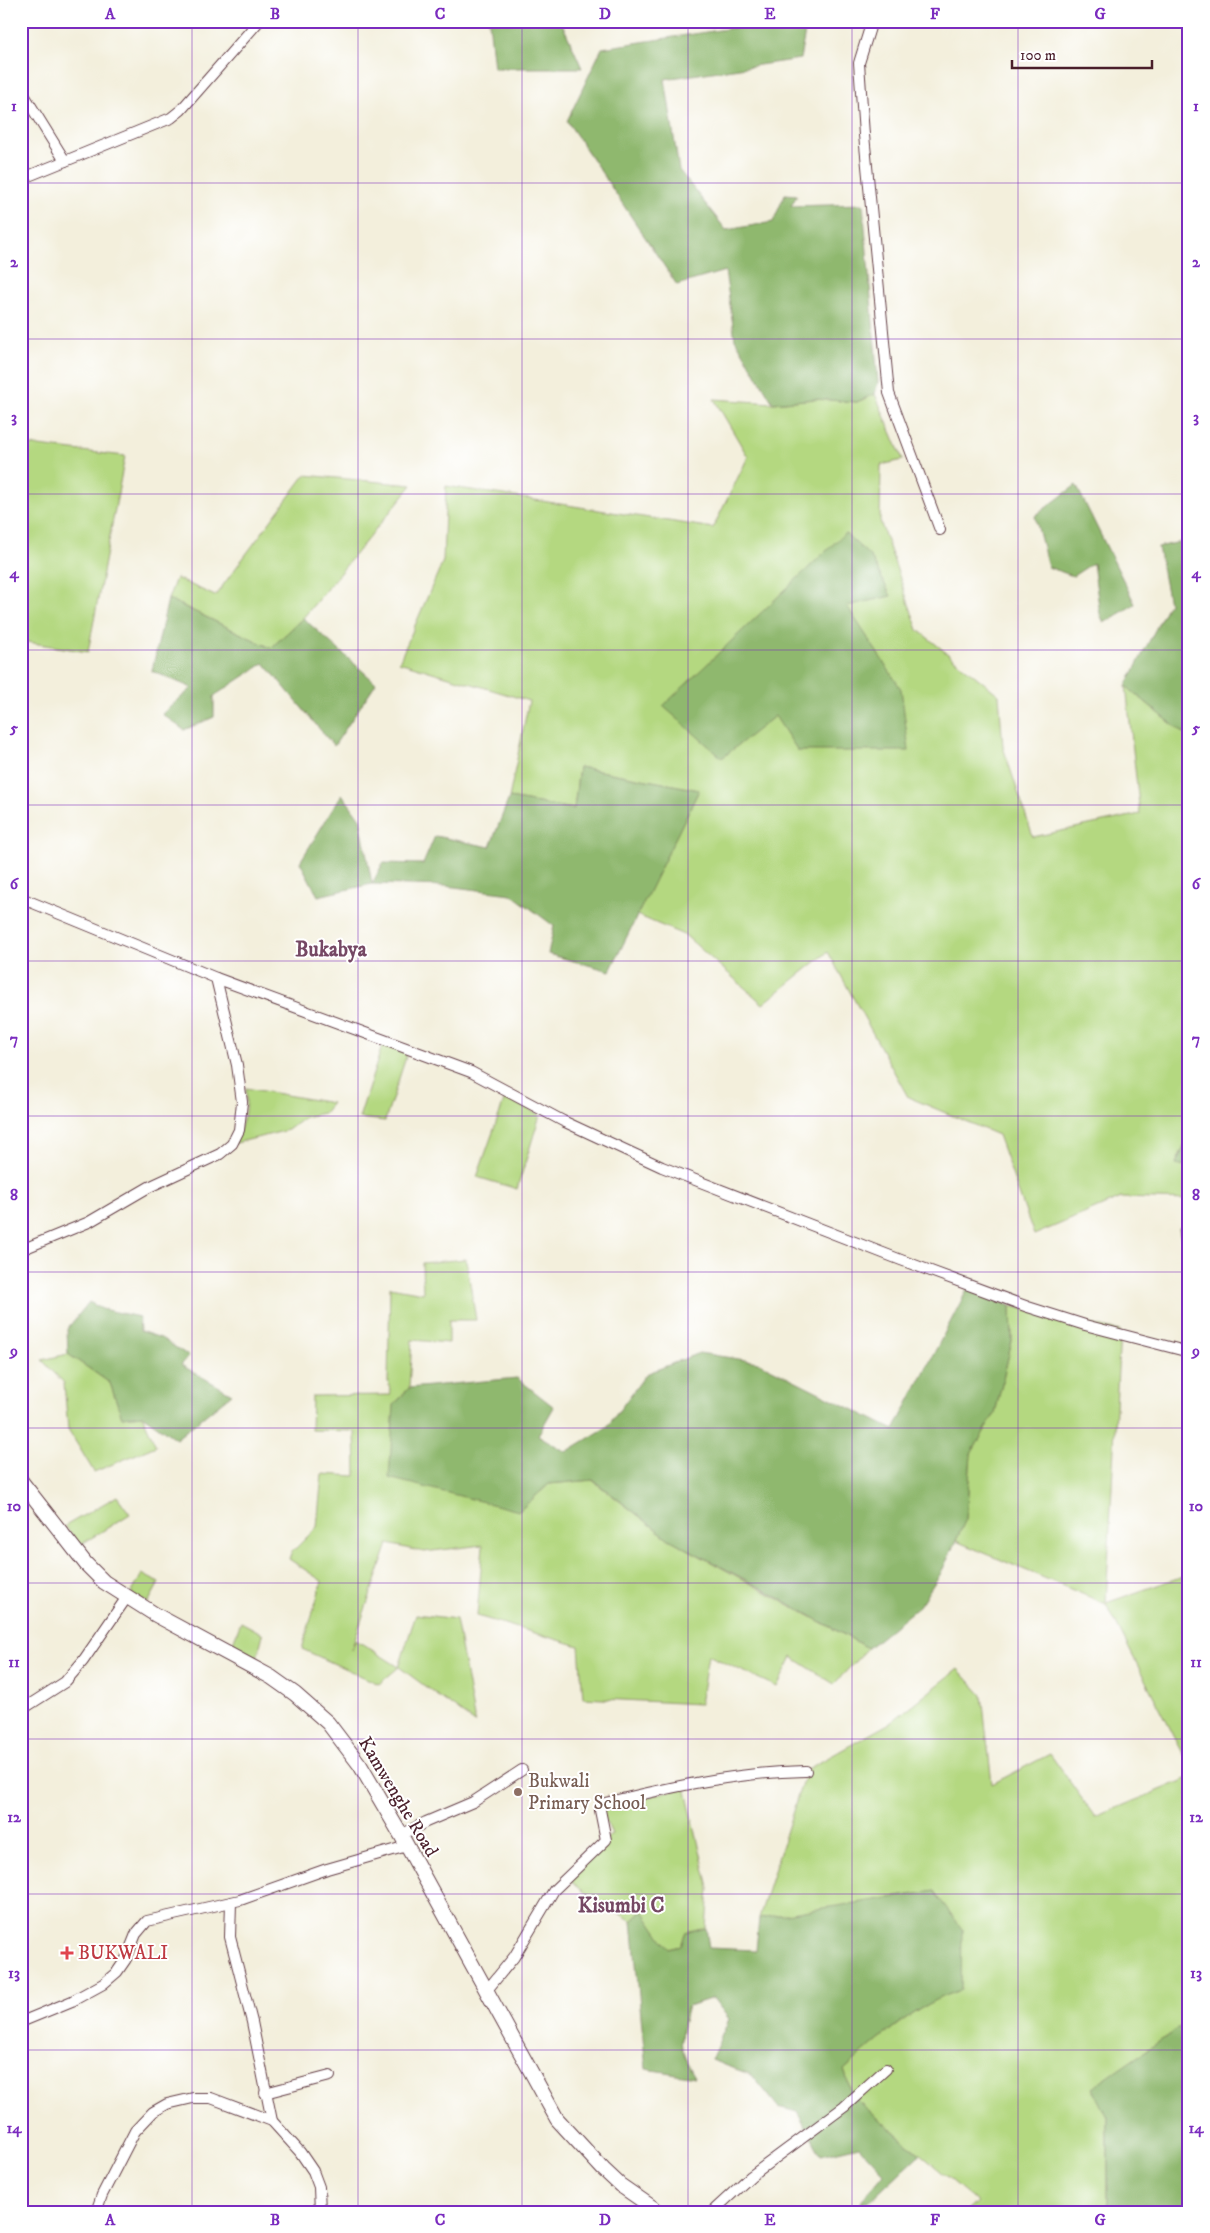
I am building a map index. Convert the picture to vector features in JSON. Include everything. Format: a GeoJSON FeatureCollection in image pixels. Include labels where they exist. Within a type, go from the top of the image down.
{"type":"FeatureCollection","features":[{"type":"Feature","properties":{"kind":"main road","name":"Kamwenghe Road"},"geometry":{"type":"LineString","coordinates":[[21,1481],[86,1564],[104,1582],[156,1615],[271,1677],[295,1694],[328,1723],[360,1765],[404,1840],[557,2119],[602,2169],[620,2185],[660,2212]]}},
{"type":"Feature","properties":{"kind":"street"},"geometry":{"type":"LineString","coordinates":[[21,179],[171,118],[188,103],[259,21]]}},
{"type":"Feature","properties":{"kind":"street"},"geometry":{"type":"LineString","coordinates":[[872,21],[860,63],[864,135],[889,393],[940,530]]}},
{"type":"Feature","properties":{"kind":"street"},"geometry":{"type":"LineString","coordinates":[[21,90],[65,161]]}},
{"type":"Feature","properties":{"kind":"street"},"geometry":{"type":"LineString","coordinates":[[21,898],[216,978],[471,1072],[563,1121],[662,1167],[901,1260],[1028,1307],[1085,1325],[1189,1352]]}},
{"type":"Feature","properties":{"kind":"street"},"geometry":{"type":"LineString","coordinates":[[21,1250],[90,1222],[150,1187],[220,1154],[232,1144],[239,1130],[242,1102],[237,1065],[216,978]]}},
{"type":"Feature","properties":{"kind":"street"},"geometry":{"type":"LineString","coordinates":[[21,1710],[65,1682],[83,1661],[127,1597]]}},
{"type":"Feature","properties":{"kind":"street"},"geometry":{"type":"LineString","coordinates":[[21,2022],[72,2001],[103,1984],[117,1972],[126,1959],[136,1934],[147,1921],[231,1902],[404,1840],[426,1822],[473,1802],[522,1770]]}},
{"type":"Feature","properties":{"kind":"street"},"geometry":{"type":"LineString","coordinates":[[487,1990],[514,1957],[554,1890],[606,1840],[600,1806],[605,1803],[678,1786],[742,1775],[806,1771]]}},
{"type":"Feature","properties":{"kind":"street"},"geometry":{"type":"LineString","coordinates":[[231,1902],[230,1937],[252,2022],[272,2121]]}},
{"type":"Feature","properties":{"kind":"street"},"geometry":{"type":"LineString","coordinates":[[712,2212],[750,2176],[844,2107],[886,2070]]}},
{"type":"Feature","properties":{"kind":"street"},"geometry":{"type":"LineString","coordinates":[[265,2093],[330,2076]]}},
{"type":"Feature","properties":{"kind":"street"},"geometry":{"type":"LineString","coordinates":[[96,2212],[102,2195],[135,2131],[153,2112],[167,2104],[193,2098],[211,2098],[272,2121],[300,2152],[313,2171],[319,2187],[320,2212]]}},
{"type":"Feature","properties":{"kind":"green space"},"geometry":{"type":"Polygon","coordinates":[[[489,21],[561,21],[582,68],[494,68],[489,21]]]}},
{"type":"Feature","properties":{"kind":"green space"},"geometry":{"type":"Polygon","coordinates":[[[778,21],[807,21],[800,59],[665,79],[679,170],[726,230],[773,222],[785,194],[797,195],[791,206],[863,204],[878,382],[875,394],[857,402],[815,399],[773,403],[735,339],[725,271],[677,285],[567,121],[602,48],[778,21]]]}},
{"type":"Feature","properties":{"kind":"green space"},"geometry":{"type":"Polygon","coordinates":[[[875,394],[903,460],[881,465],[880,521],[918,630],[999,695],[1003,747],[1033,837],[1140,814],[1126,686],[1189,738],[1189,1135],[1176,1163],[1189,1167],[1189,1200],[1121,1198],[1034,1235],[998,1135],[908,1097],[828,952],[763,1004],[686,936],[637,915],[699,790],[579,767],[574,809],[509,798],[529,701],[399,662],[443,561],[446,486],[713,528],[748,457],[714,399],[773,403],[815,399],[857,402],[875,394]]]}},
{"type":"Feature","properties":{"kind":"green space"},"geometry":{"type":"Polygon","coordinates":[[[21,444],[125,456],[88,652],[21,641],[21,444]]]}},
{"type":"Feature","properties":{"kind":"green space"},"geometry":{"type":"Polygon","coordinates":[[[305,475],[412,485],[303,618],[271,648],[168,599],[176,578],[215,596],[305,475]]]}},
{"type":"Feature","properties":{"kind":"green space"},"geometry":{"type":"Polygon","coordinates":[[[1076,485],[1135,604],[1104,623],[1100,614],[1093,563],[1073,576],[1048,567],[1035,516],[1076,485]]]}},
{"type":"Feature","properties":{"kind":"green space"},"geometry":{"type":"Polygon","coordinates":[[[845,533],[871,557],[891,596],[847,606],[901,689],[909,751],[798,751],[775,716],[722,758],[663,706],[845,533]]]}},
{"type":"Feature","properties":{"kind":"green space"},"geometry":{"type":"Polygon","coordinates":[[[1189,540],[1189,738],[1126,686],[1169,603],[1158,547],[1189,540]]]}},
{"type":"Feature","properties":{"kind":"green space"},"geometry":{"type":"Polygon","coordinates":[[[168,599],[271,648],[303,618],[376,683],[334,746],[264,663],[214,696],[214,717],[184,730],[162,714],[192,688],[152,671],[168,599]]]}},
{"type":"Feature","properties":{"kind":"green space"},"geometry":{"type":"Polygon","coordinates":[[[579,767],[699,790],[610,971],[548,954],[554,926],[511,894],[446,886],[372,884],[383,863],[423,864],[435,836],[490,847],[509,798],[574,809],[579,767]]]}},
{"type":"Feature","properties":{"kind":"green space"},"geometry":{"type":"Polygon","coordinates":[[[342,794],[360,819],[372,884],[318,896],[300,862],[342,794]]]}},
{"type":"Feature","properties":{"kind":"green space"},"geometry":{"type":"Polygon","coordinates":[[[383,1043],[408,1051],[385,1121],[359,1118],[383,1043]]]}},
{"type":"Feature","properties":{"kind":"green space"},"geometry":{"type":"Polygon","coordinates":[[[246,1088],[332,1103],[324,1113],[305,1117],[288,1130],[232,1144],[244,1117],[246,1088]]]}},
{"type":"Feature","properties":{"kind":"green space"},"geometry":{"type":"Polygon","coordinates":[[[505,1098],[540,1115],[517,1189],[477,1177],[505,1098]]]}},
{"type":"Feature","properties":{"kind":"green space"},"geometry":{"type":"Polygon","coordinates":[[[1189,1135],[1189,1167],[1176,1164],[1189,1135]]]}},
{"type":"Feature","properties":{"kind":"green space"},"geometry":{"type":"Polygon","coordinates":[[[1189,1226],[1189,1239],[1181,1239],[1179,1228],[1189,1226]]]}},
{"type":"Feature","properties":{"kind":"green space"},"geometry":{"type":"Polygon","coordinates":[[[466,1259],[476,1320],[449,1320],[449,1343],[412,1340],[409,1388],[394,1405],[519,1511],[549,1484],[592,1480],[669,1539],[868,1648],[834,1684],[792,1657],[777,1687],[708,1655],[700,1704],[583,1698],[579,1646],[477,1616],[483,1545],[424,1552],[388,1544],[351,1650],[356,1640],[399,1667],[379,1684],[302,1649],[322,1581],[289,1559],[291,1553],[317,1527],[322,1474],[356,1476],[355,1431],[311,1430],[312,1396],[391,1395],[388,1381],[390,1287],[423,1293],[422,1263],[466,1259]]]}},
{"type":"Feature","properties":{"kind":"green space"},"geometry":{"type":"Polygon","coordinates":[[[967,1290],[1011,1306],[1012,1341],[995,1413],[971,1454],[966,1519],[941,1573],[919,1606],[868,1648],[669,1539],[593,1480],[549,1484],[519,1511],[389,1478],[394,1405],[409,1388],[517,1378],[554,1407],[538,1435],[566,1452],[607,1427],[646,1374],[699,1353],[758,1362],[894,1430],[967,1290]]]}},
{"type":"Feature","properties":{"kind":"green space"},"geometry":{"type":"Polygon","coordinates":[[[89,1302],[102,1309],[139,1317],[140,1331],[161,1338],[189,1356],[181,1365],[232,1394],[176,1439],[142,1415],[122,1417],[110,1383],[68,1354],[67,1329],[89,1302]]]}},
{"type":"Feature","properties":{"kind":"green space"},"geometry":{"type":"Polygon","coordinates":[[[1011,1306],[1120,1331],[1106,1603],[1189,1574],[1189,1765],[1106,1604],[956,1541],[966,1518],[971,1454],[995,1413],[1012,1341],[1011,1306]]]}},
{"type":"Feature","properties":{"kind":"green space"},"geometry":{"type":"Polygon","coordinates":[[[68,1354],[110,1383],[122,1417],[142,1415],[156,1446],[94,1472],[68,1429],[64,1383],[42,1360],[68,1354]]]}},
{"type":"Feature","properties":{"kind":"green space"},"geometry":{"type":"Polygon","coordinates":[[[117,1496],[130,1514],[80,1545],[65,1526],[117,1496]]]}},
{"type":"Feature","properties":{"kind":"green space"},"geometry":{"type":"Polygon","coordinates":[[[142,1574],[159,1583],[148,1603],[131,1594],[142,1574]]]}},
{"type":"Feature","properties":{"kind":"green space"},"geometry":{"type":"Polygon","coordinates":[[[416,1614],[456,1619],[475,1723],[399,1667],[416,1614]]]}},
{"type":"Feature","properties":{"kind":"green space"},"geometry":{"type":"Polygon","coordinates":[[[241,1622],[263,1634],[257,1658],[232,1645],[241,1622]]]}},
{"type":"Feature","properties":{"kind":"green space"},"geometry":{"type":"Polygon","coordinates":[[[958,1669],[982,1695],[992,1784],[1050,1754],[1095,1817],[1189,1778],[1189,2021],[1093,2088],[1108,2119],[1108,2202],[1101,2212],[966,2212],[977,2202],[853,2097],[844,2070],[913,2013],[961,1989],[759,1918],[806,1770],[890,1723],[958,1669]]]}},
{"type":"Feature","properties":{"kind":"green space"},"geometry":{"type":"Polygon","coordinates":[[[685,1787],[709,1888],[706,1928],[687,1933],[681,1946],[668,1949],[643,1911],[632,1921],[587,1894],[564,1876],[612,1834],[604,1817],[603,1808],[685,1787]]]}},
{"type":"Feature","properties":{"kind":"green space"},"geometry":{"type":"Polygon","coordinates":[[[934,1891],[962,1929],[961,1990],[944,1996],[913,2013],[884,2035],[844,2070],[853,2097],[920,2154],[871,2200],[859,2203],[884,2173],[859,2146],[821,2155],[797,2112],[778,2107],[752,2075],[711,2060],[729,2019],[713,1998],[688,2006],[683,2027],[681,2042],[685,2057],[695,2077],[646,2069],[632,1921],[643,1911],[669,1949],[681,1946],[685,1933],[706,1928],[709,1948],[756,1950],[759,1918],[934,1891]]]}},
{"type":"Feature","properties":{"kind":"green space"},"geometry":{"type":"Polygon","coordinates":[[[1189,2021],[1189,2212],[1101,2212],[1108,2202],[1108,2119],[1092,2088],[1189,2021]]]}},
{"type":"Feature","properties":{"kind":"place","name":"Bukwali Primary School"},"geometry":{"type":"Point","coordinates":[518,1792]}},
{"type":"Feature","properties":{"kind":"place","name":"BUKWALI"},"geometry":{"type":"Point","coordinates":[67,1953]}},
{"type":"Feature","properties":{"kind":"district","name":"Bukabya"},"geometry":{"type":"Point","coordinates":[331,950]}},
{"type":"Feature","properties":{"kind":"district","name":"Kisumbi C"},"geometry":{"type":"Point","coordinates":[621,1906]}}]}
